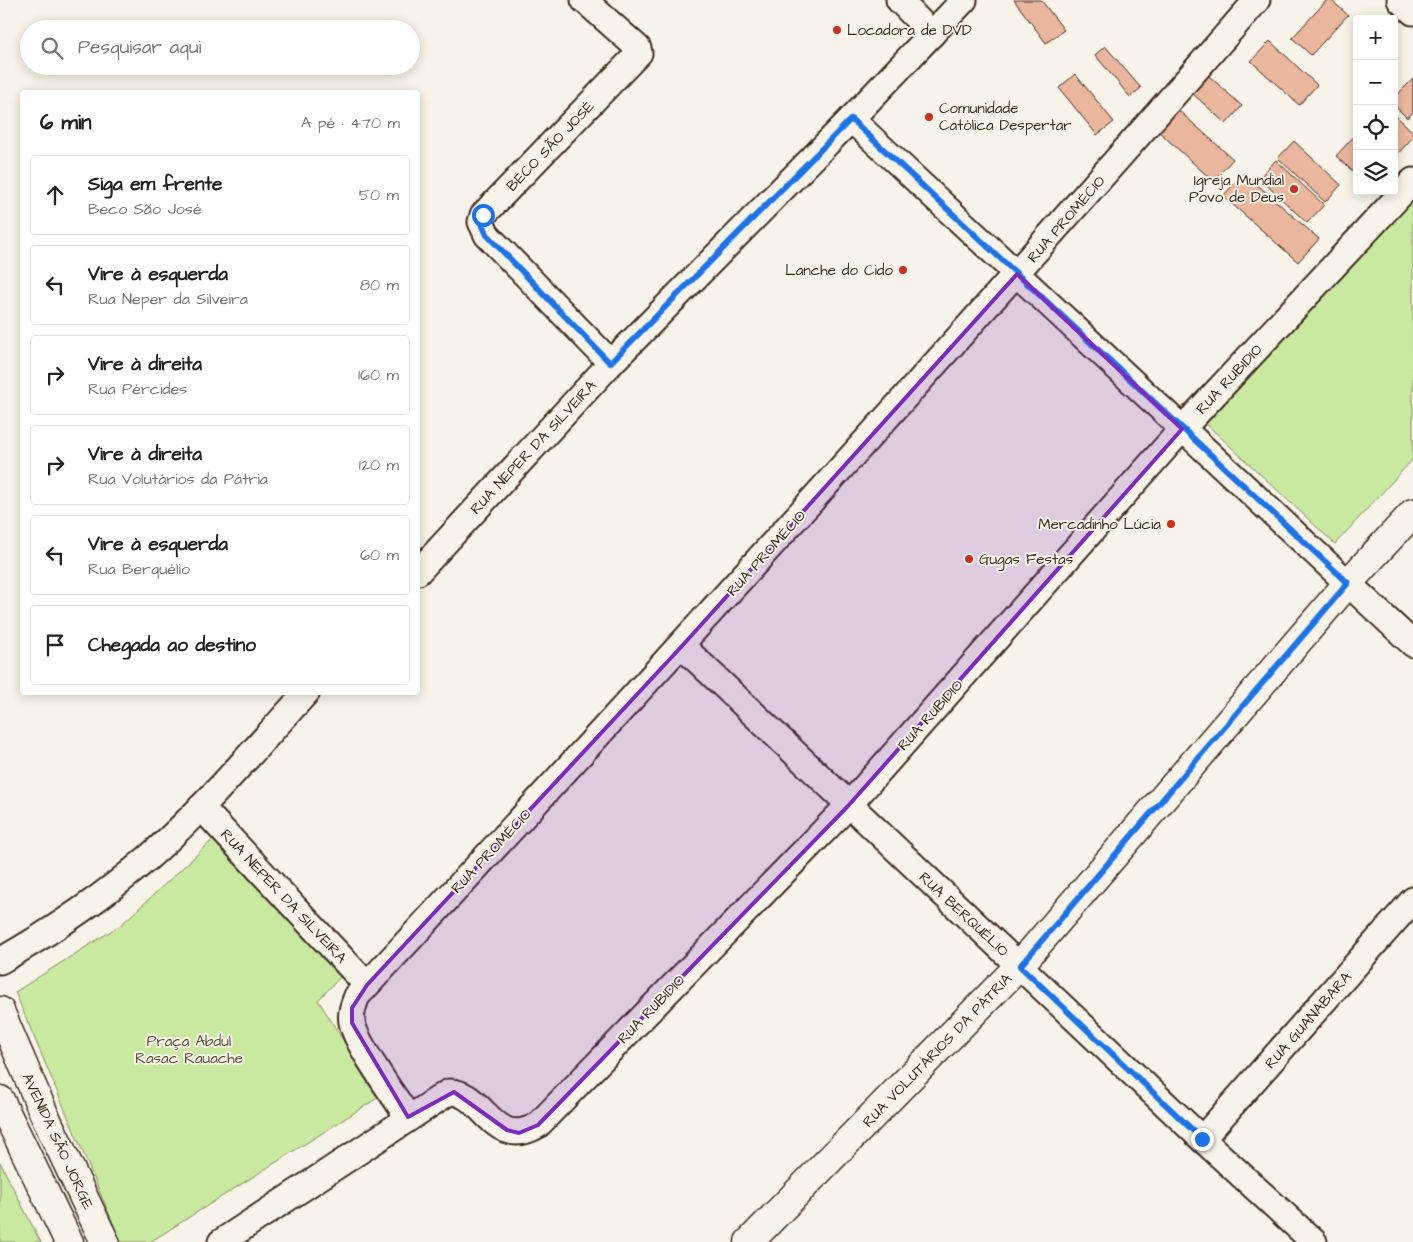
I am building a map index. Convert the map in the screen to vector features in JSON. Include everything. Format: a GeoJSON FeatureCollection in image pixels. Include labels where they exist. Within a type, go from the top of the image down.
{"type":"FeatureCollection","features":[{"type":"Feature","properties":{"kind":"street","name":"BECO SÃO JOSÉ"},"geometry":{"type":"LineString","coordinates":[[584,0],[638,48],[639,52],[483,215],[481,222],[487,235],[610,363]]}},
{"type":"Feature","properties":{"kind":"street"},"geometry":{"type":"LineString","coordinates":[[900,0],[932,34]]}},
{"type":"Feature","properties":{"kind":"street","name":"RUA NEPER DA SILVEIRA"},"geometry":{"type":"LineString","coordinates":[[420,570],[610,363],[851,119],[964,0]]}},
{"type":"Feature","properties":{"kind":"street","name":"RUA PROMÉCIO"},"geometry":{"type":"LineString","coordinates":[[408,1118],[358,1038],[352,1023],[352,1008],[357,996],[682,646],[1018,274],[1258,0]]}},
{"type":"Feature","properties":{"kind":"street"},"geometry":{"type":"LineString","coordinates":[[1400,0],[1413,12]]}},
{"type":"Feature","properties":{"kind":"street"},"geometry":{"type":"LineString","coordinates":[[851,119],[1413,644]]}},
{"type":"Feature","properties":{"kind":"street","name":"RUA RUBIDIO"},"geometry":{"type":"LineString","coordinates":[[408,1118],[448,1092],[454,1092],[460,1093],[496,1125],[507,1130],[519,1133],[528,1131],[538,1125],[848,806],[1182,429],[1413,180]]}},
{"type":"Feature","properties":{"kind":"street","name":"RUA VOLUTÁRIOS DA PÁTRIA"},"geometry":{"type":"LineString","coordinates":[[749,1242],[1020,966],[1348,583],[1413,513]]}},
{"type":"Feature","properties":{"kind":"street","name":"RUA BERQUÉLIO"},"geometry":{"type":"LineString","coordinates":[[682,646],[848,806],[1314,1242]]}},
{"type":"Feature","properties":{"kind":"street"},"geometry":{"type":"LineString","coordinates":[[0,961],[43,937],[95,900],[149,856],[201,807],[304,695]]}},
{"type":"Feature","properties":{"kind":"street","name":"RUA NEPER DA SILVEIRA"},"geometry":{"type":"LineString","coordinates":[[201,807],[367,985]]}},
{"type":"Feature","properties":{"kind":"street","name":"RUA GUANABARA"},"geometry":{"type":"LineString","coordinates":[[1202,1139],[1413,900]]}},
{"type":"Feature","properties":{"kind":"street","name":"AVENIDA SÃO JORGE"},"geometry":{"type":"LineString","coordinates":[[0,1011],[45,1116],[105,1242]]}},
{"type":"Feature","properties":{"kind":"street"},"geometry":{"type":"LineString","coordinates":[[0,1100],[69,1242]]}},
{"type":"Feature","properties":{"kind":"street"},"geometry":{"type":"LineString","coordinates":[[221,1242],[408,1118]]}},
{"type":"Feature","properties":{"kind":"highlighted area"},"geometry":{"type":"Polygon","coordinates":[[[1017,274],[1182,429],[848,806],[538,1125],[519,1133],[507,1130],[454,1092],[408,1117],[352,1023],[352,1008],[367,985],[682,646],[1017,274]]]}},
{"type":"Feature","properties":{"kind":"green space"},"geometry":{"type":"Polygon","coordinates":[[[1413,187],[1413,459],[1335,544],[1201,419],[1413,187]]]}},
{"type":"Feature","properties":{"kind":"green space","name":"Praça Abdul Rasac Rauache"},"geometry":{"type":"Polygon","coordinates":[[[219,834],[353,964],[318,1000],[379,1097],[150,1242],[121,1242],[15,992],[122,924],[219,834]]]}},
{"type":"Feature","properties":{"kind":"green space"},"geometry":{"type":"Polygon","coordinates":[[[0,1162],[38,1237],[41,1242],[0,1242],[0,1162]]]}},
{"type":"Feature","properties":{"kind":"building"},"geometry":{"type":"Polygon","coordinates":[[[1014,0],[1041,0],[1064,30],[1046,43],[1014,0]]]}},
{"type":"Feature","properties":{"kind":"building"},"geometry":{"type":"Polygon","coordinates":[[[1327,0],[1331,0],[1348,15],[1311,55],[1292,38],[1327,0]]]}},
{"type":"Feature","properties":{"kind":"building"},"geometry":{"type":"Polygon","coordinates":[[[1270,41],[1317,85],[1299,105],[1251,61],[1270,41]]]}},
{"type":"Feature","properties":{"kind":"building"},"geometry":{"type":"Polygon","coordinates":[[[1105,46],[1141,88],[1130,97],[1095,55],[1105,46]]]}},
{"type":"Feature","properties":{"kind":"building"},"geometry":{"type":"Polygon","coordinates":[[[1075,74],[1114,122],[1097,135],[1059,88],[1075,74]]]}},
{"type":"Feature","properties":{"kind":"building"},"geometry":{"type":"Polygon","coordinates":[[[1208,75],[1242,106],[1226,124],[1192,93],[1208,75]]]}},
{"type":"Feature","properties":{"kind":"building"},"geometry":{"type":"Polygon","coordinates":[[[1413,79],[1413,112],[1407,118],[1398,109],[1398,94],[1413,79]]]}},
{"type":"Feature","properties":{"kind":"building"},"geometry":{"type":"Polygon","coordinates":[[[1177,109],[1233,159],[1213,181],[1157,130],[1177,109]]]}},
{"type":"Feature","properties":{"kind":"building"},"geometry":{"type":"Polygon","coordinates":[[[1398,118],[1413,132],[1413,137],[1398,154],[1398,118]]]}},
{"type":"Feature","properties":{"kind":"building"},"geometry":{"type":"Polygon","coordinates":[[[1353,137],[1353,171],[1336,156],[1353,137]]]}},
{"type":"Feature","properties":{"kind":"building"},"geometry":{"type":"Polygon","coordinates":[[[1294,141],[1341,185],[1325,202],[1278,158],[1294,141]]]}},
{"type":"Feature","properties":{"kind":"building"},"geometry":{"type":"Polygon","coordinates":[[[1276,160],[1324,205],[1307,223],[1259,178],[1276,160]]]}},
{"type":"Feature","properties":{"kind":"building"},"geometry":{"type":"Polygon","coordinates":[[[1244,173],[1319,239],[1298,262],[1223,196],[1244,173]]]}},
{"type":"Feature","properties":{"kind":"place","name":"Locadora de DVD"},"geometry":{"type":"Point","coordinates":[837,30]}},
{"type":"Feature","properties":{"kind":"place","name":"Comunidade Católica Despertar"},"geometry":{"type":"Point","coordinates":[929,117]}},
{"type":"Feature","properties":{"kind":"place","name":"Igreja Mundial Povo de Deus"},"geometry":{"type":"Point","coordinates":[1294,189]}},
{"type":"Feature","properties":{"kind":"place","name":"Lanche do Cido"},"geometry":{"type":"Point","coordinates":[903,270]}},
{"type":"Feature","properties":{"kind":"place","name":"Mercadinho Lúcia"},"geometry":{"type":"Point","coordinates":[1171,524]}},
{"type":"Feature","properties":{"kind":"place","name":"Gugas Festas"},"geometry":{"type":"Point","coordinates":[969,559]}},
{"type":"Feature","properties":{"kind":"route"},"geometry":{"type":"LineString","coordinates":[[483,215],[482,228],[487,235],[610,363],[851,119],[1348,583],[1020,966],[1202,1139]]}}]}
